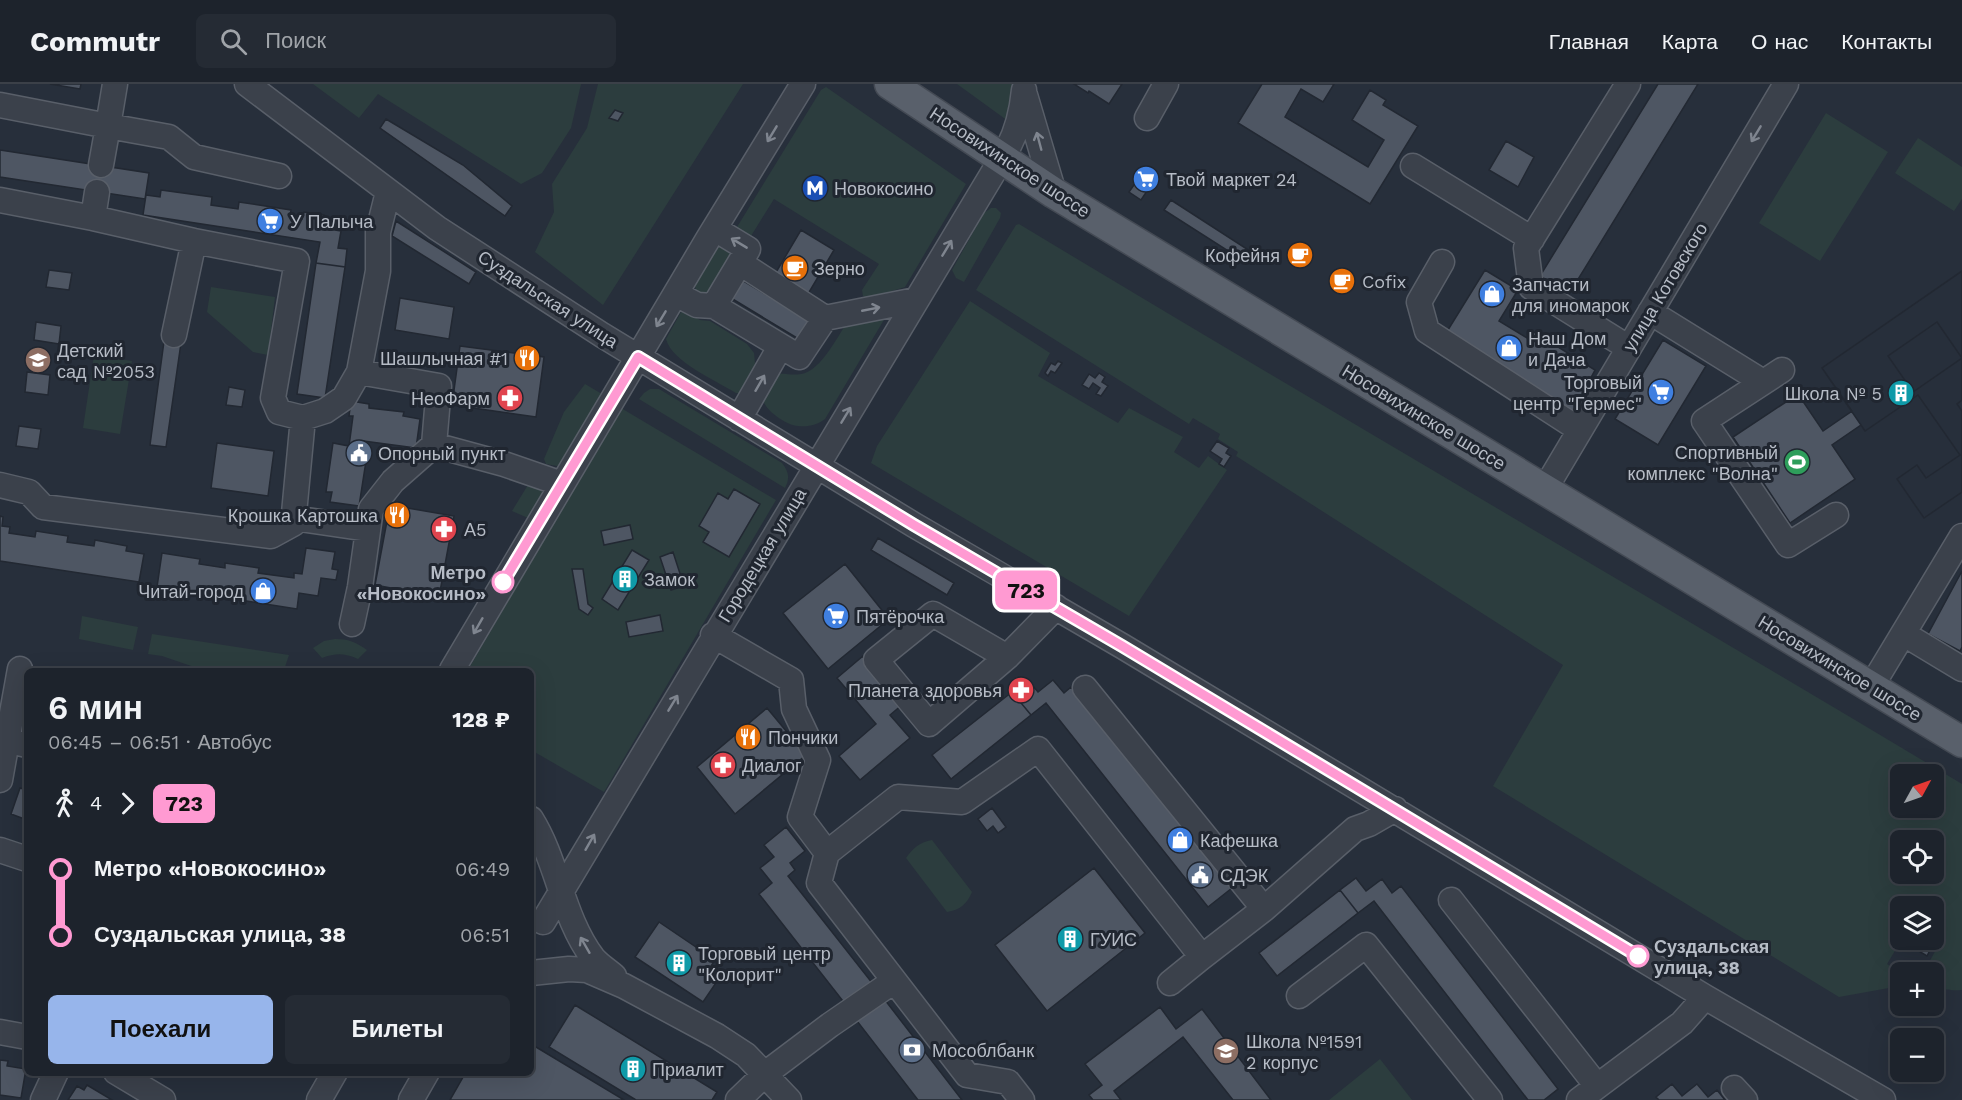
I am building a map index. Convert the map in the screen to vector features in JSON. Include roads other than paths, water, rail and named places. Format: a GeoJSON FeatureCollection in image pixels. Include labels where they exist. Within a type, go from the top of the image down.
{"type":"FeatureCollection","features":[{"type":"Feature","properties":{"kind":"main road","name":"Носовихинское шоссе"},"geometry":{"type":"LineString","coordinates":[[890,84],[1054,193],[1962,742]]}},
{"type":"Feature","properties":{"kind":"street"},"geometry":{"type":"LineString","coordinates":[[101,165],[115,84]]}},
{"type":"Feature","properties":{"kind":"street","name":"Суздальская улица"},"geometry":{"type":"LineString","coordinates":[[247,84],[437,228],[638,357],[1705,997],[1883,1100]]}},
{"type":"Feature","properties":{"kind":"street"},"geometry":{"type":"LineString","coordinates":[[453,668],[803,84]]}},
{"type":"Feature","properties":{"kind":"street"},"geometry":{"type":"LineString","coordinates":[[1147,118],[1166,84]]}},
{"type":"Feature","properties":{"kind":"street"},"geometry":{"type":"LineString","coordinates":[[1628,84],[1526,248],[1531,287],[1629,348]]}},
{"type":"Feature","properties":{"kind":"street","name":"улица Котовского"},"geometry":{"type":"LineString","coordinates":[[1545,489],[1786,84]]}},
{"type":"Feature","properties":{"kind":"street"},"geometry":{"type":"LineString","coordinates":[[1023,87],[1054,193]]}},
{"type":"Feature","properties":{"kind":"street","name":"Городецкая улица"},"geometry":{"type":"LineString","coordinates":[[537,931],[1001,159],[1017,131],[1022,112],[1023,87]]}},
{"type":"Feature","properties":{"kind":"street"},"geometry":{"type":"LineString","coordinates":[[0,105],[169,137],[194,157],[279,176]]}},
{"type":"Feature","properties":{"kind":"street"},"geometry":{"type":"LineString","coordinates":[[1413,166],[1532,239]]}},
{"type":"Feature","properties":{"kind":"street"},"geometry":{"type":"LineString","coordinates":[[93,218],[97,192]]}},
{"type":"Feature","properties":{"kind":"street"},"geometry":{"type":"LineString","coordinates":[[0,200],[297,261],[273,398],[279,412],[303,418],[325,411],[344,398],[359,372],[378,271],[378,232],[388,192]]}},
{"type":"Feature","properties":{"kind":"street"},"geometry":{"type":"LineString","coordinates":[[714,306],[748,249],[715,229]]}},
{"type":"Feature","properties":{"kind":"street"},"geometry":{"type":"LineString","coordinates":[[174,335],[194,241]]}},
{"type":"Feature","properties":{"kind":"street"},"geometry":{"type":"LineString","coordinates":[[1442,262],[1419,302],[1427,331],[1580,430]]}},
{"type":"Feature","properties":{"kind":"street"},"geometry":{"type":"LineString","coordinates":[[740,263],[825,318],[916,300]]}},
{"type":"Feature","properties":{"kind":"street"},"geometry":{"type":"LineString","coordinates":[[676,294],[697,305],[714,306],[799,357],[825,318]]}},
{"type":"Feature","properties":{"kind":"street"},"geometry":{"type":"LineString","coordinates":[[1650,312],[1772,376],[1704,422],[1788,545],[1836,515]]}},
{"type":"Feature","properties":{"kind":"street"},"geometry":{"type":"LineString","coordinates":[[739,419],[780,347]]}},
{"type":"Feature","properties":{"kind":"street"},"geometry":{"type":"LineString","coordinates":[[352,624],[360,587],[371,509],[393,482],[435,445],[439,386],[359,372]]}},
{"type":"Feature","properties":{"kind":"street"},"geometry":{"type":"LineString","coordinates":[[0,485],[29,492],[43,507],[271,536],[293,524],[303,418]]}},
{"type":"Feature","properties":{"kind":"street"},"geometry":{"type":"LineString","coordinates":[[435,445],[504,464],[562,484]]}},
{"type":"Feature","properties":{"kind":"street"},"geometry":{"type":"LineString","coordinates":[[293,518],[368,529]]}},
{"type":"Feature","properties":{"kind":"street"},"geometry":{"type":"LineString","coordinates":[[1871,687],[1962,536]]}},
{"type":"Feature","properties":{"kind":"street"},"geometry":{"type":"LineString","coordinates":[[1006,657],[933,614],[876,660],[929,724],[1006,657],[1056,607]]}},
{"type":"Feature","properties":{"kind":"street"},"geometry":{"type":"LineString","coordinates":[[1904,634],[1962,669]]}},
{"type":"Feature","properties":{"kind":"street"},"geometry":{"type":"LineString","coordinates":[[713,635],[791,680],[794,709],[818,760],[800,817],[827,853]]}},
{"type":"Feature","properties":{"kind":"street"},"geometry":{"type":"LineString","coordinates":[[0,780],[16,743],[18,668]]}},
{"type":"Feature","properties":{"kind":"street"},"geometry":{"type":"LineString","coordinates":[[1085,688],[1264,909]]}},
{"type":"Feature","properties":{"kind":"street"},"geometry":{"type":"LineString","coordinates":[[1022,1100],[1008,1082],[967,1075],[819,883],[827,853],[898,797],[962,802],[1038,749],[1202,957]]}},
{"type":"Feature","properties":{"kind":"street"},"geometry":{"type":"LineString","coordinates":[[1170,982],[1264,909],[1355,829],[1395,809]]}},
{"type":"Feature","properties":{"kind":"street"},"geometry":{"type":"LineString","coordinates":[[534,824],[541,835],[561,893],[583,941],[595,959],[624,986]]}},
{"type":"Feature","properties":{"kind":"street"},"geometry":{"type":"LineString","coordinates":[[0,850],[24,858]]}},
{"type":"Feature","properties":{"kind":"street"},"geometry":{"type":"LineString","coordinates":[[537,931],[551,890],[548,853]]}},
{"type":"Feature","properties":{"kind":"street"},"geometry":{"type":"LineString","coordinates":[[1451,900],[1588,1093],[1682,1023],[1705,997]]}},
{"type":"Feature","properties":{"kind":"street"},"geometry":{"type":"LineString","coordinates":[[1299,996],[1366,945],[1490,1100]]}},
{"type":"Feature","properties":{"kind":"street"},"geometry":{"type":"LineString","coordinates":[[534,973],[569,969],[587,970],[624,986],[717,1036],[746,1055],[789,1100]]}},
{"type":"Feature","properties":{"kind":"street"},"geometry":{"type":"LineString","coordinates":[[738,1100],[765,1074],[894,981]]}},
{"type":"Feature","properties":{"kind":"street"},"geometry":{"type":"LineString","coordinates":[[0,1032],[24,1036]]}},
{"type":"Feature","properties":{"kind":"street"},"geometry":{"type":"LineString","coordinates":[[43,1100],[54,1076]]}},
{"type":"Feature","properties":{"kind":"street"},"geometry":{"type":"LineString","coordinates":[[123,1076],[163,1100]]}},
{"type":"Feature","properties":{"kind":"street"},"geometry":{"type":"LineString","coordinates":[[319,1100],[333,1076]]}},
{"type":"Feature","properties":{"kind":"street"},"geometry":{"type":"LineString","coordinates":[[411,1100],[425,1076]]}},
{"type":"Feature","properties":{"kind":"place","name":"Твой маркет 24"},"geometry":{"type":"Point","coordinates":[1146,179]}},
{"type":"Feature","properties":{"kind":"place","name":"Новокосино"},"geometry":{"type":"Point","coordinates":[815,188]}},
{"type":"Feature","properties":{"kind":"place","name":"У Палыча"},"geometry":{"type":"Point","coordinates":[270,221]}},
{"type":"Feature","properties":{"kind":"place","name":"Кофейня"},"geometry":{"type":"Point","coordinates":[1300,255]}},
{"type":"Feature","properties":{"kind":"place","name":"Зерно"},"geometry":{"type":"Point","coordinates":[795,268]}},
{"type":"Feature","properties":{"kind":"place","name":"Cofix"},"geometry":{"type":"Point","coordinates":[1342,281]}},
{"type":"Feature","properties":{"kind":"place","name":"Запчасти для иномарок"},"geometry":{"type":"Point","coordinates":[1492,294]}},
{"type":"Feature","properties":{"kind":"place","name":"Наш Дом и Дача"},"geometry":{"type":"Point","coordinates":[1509,348]}},
{"type":"Feature","properties":{"kind":"place","name":"Шашлычная #1"},"geometry":{"type":"Point","coordinates":[527,358]}},
{"type":"Feature","properties":{"kind":"place","name":"Детский сад №2053"},"geometry":{"type":"Point","coordinates":[38,360]}},
{"type":"Feature","properties":{"kind":"place","name":"Торговый центр \"Гермес\""},"geometry":{"type":"Point","coordinates":[1661,392]}},
{"type":"Feature","properties":{"kind":"place","name":"Школа № 5"},"geometry":{"type":"Point","coordinates":[1901,393]}},
{"type":"Feature","properties":{"kind":"place","name":"НеоФарм"},"geometry":{"type":"Point","coordinates":[510,398]}},
{"type":"Feature","properties":{"kind":"place","name":"Опорный пункт"},"geometry":{"type":"Point","coordinates":[359,453]}},
{"type":"Feature","properties":{"kind":"place","name":"Спортивный комплекс \"Волна\""},"geometry":{"type":"Point","coordinates":[1797,462]}},
{"type":"Feature","properties":{"kind":"place","name":"Крошка Картошка"},"geometry":{"type":"Point","coordinates":[397,515]}},
{"type":"Feature","properties":{"kind":"place","name":"А5"},"geometry":{"type":"Point","coordinates":[444,529]}},
{"type":"Feature","properties":{"kind":"place","name":"Замок"},"geometry":{"type":"Point","coordinates":[625,579]}},
{"type":"Feature","properties":{"kind":"place","name":"Метро «Новокосино»"},"geometry":{"type":"Point","coordinates":[503,582]}},
{"type":"Feature","properties":{"kind":"place","name":"Читай-город"},"geometry":{"type":"Point","coordinates":[263,591]}},
{"type":"Feature","properties":{"kind":"place","name":"Пятёрочка"},"geometry":{"type":"Point","coordinates":[836,616]}},
{"type":"Feature","properties":{"kind":"place","name":"Планета здоровья"},"geometry":{"type":"Point","coordinates":[1021,690]}},
{"type":"Feature","properties":{"kind":"place","name":"Пончики"},"geometry":{"type":"Point","coordinates":[748,737]}},
{"type":"Feature","properties":{"kind":"place","name":"Диалог"},"geometry":{"type":"Point","coordinates":[723,765]}},
{"type":"Feature","properties":{"kind":"place","name":"Кафешка"},"geometry":{"type":"Point","coordinates":[1180,840]}},
{"type":"Feature","properties":{"kind":"place","name":"СДЭК"},"geometry":{"type":"Point","coordinates":[1200,875]}},
{"type":"Feature","properties":{"kind":"place","name":"ГУИС"},"geometry":{"type":"Point","coordinates":[1070,939]}},
{"type":"Feature","properties":{"kind":"place","name":"Суздальская улица, 38"},"geometry":{"type":"Point","coordinates":[1638,956]}},
{"type":"Feature","properties":{"kind":"place","name":"Торговый центр \"Колорит\""},"geometry":{"type":"Point","coordinates":[679,963]}},
{"type":"Feature","properties":{"kind":"place","name":"Мособлбанк"},"geometry":{"type":"Point","coordinates":[912,1050]}},
{"type":"Feature","properties":{"kind":"place","name":"Школа №1591 2 корпус"},"geometry":{"type":"Point","coordinates":[1226,1051]}},
{"type":"Feature","properties":{"kind":"place","name":"Приалит"},"geometry":{"type":"Point","coordinates":[633,1069]}}]}
